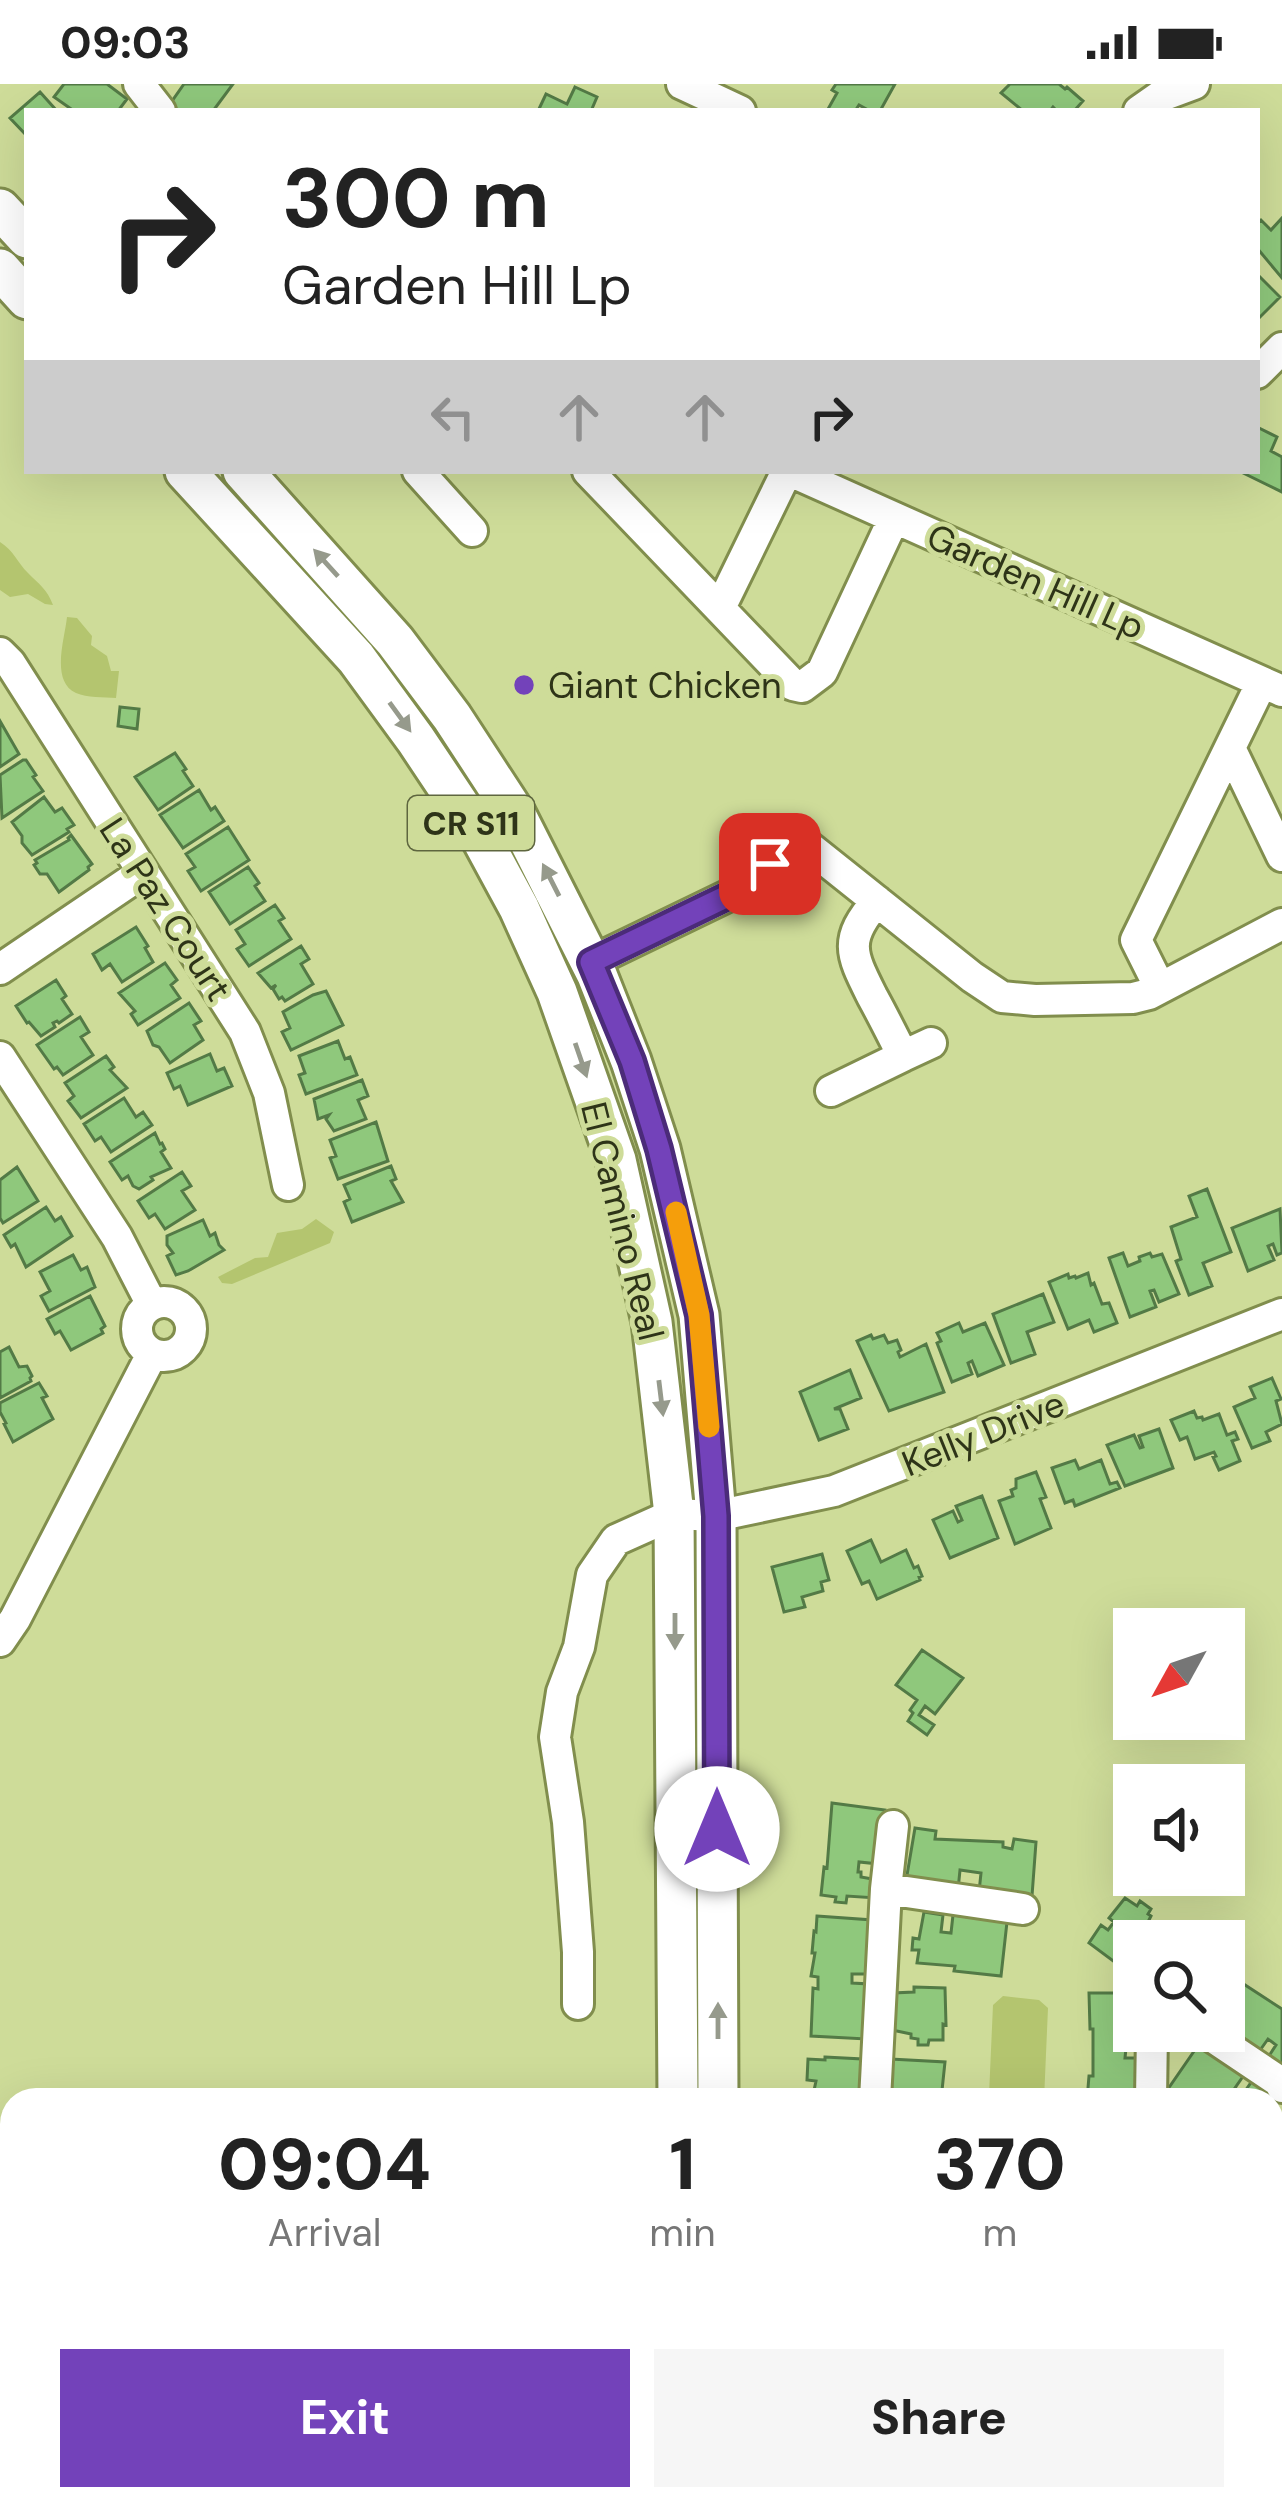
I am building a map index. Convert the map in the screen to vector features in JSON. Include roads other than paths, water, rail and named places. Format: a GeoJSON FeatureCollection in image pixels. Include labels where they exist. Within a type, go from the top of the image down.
{"type":"FeatureCollection","features":[{"type":"Feature","properties":{"kind":"main road"},"geometry":{"type":"LineString","coordinates":[[0,209],[24,235]]}},
{"type":"Feature","properties":{"kind":"main road"},"geometry":{"type":"LineString","coordinates":[[0,269],[24,296]]}},
{"type":"Feature","properties":{"kind":"main road","name":"El Camino Real"},"geometry":{"type":"LineString","coordinates":[[188,474],[356,658],[467,817],[519,908],[557,992],[616,1160],[652,1322],[674,1514],[678,2088]]}},
{"type":"Feature","properties":{"kind":"main road","name":"El Camino Real"},"geometry":{"type":"LineString","coordinates":[[246,474],[395,641],[516,815],[591,962],[632,1061],[659,1149],[699,1315],[716,1516],[718,2088]]}},
{"type":"Feature","properties":{"kind":"street"},"geometry":{"type":"LineString","coordinates":[[682,84],[734,108]]}},
{"type":"Feature","properties":{"kind":"street"},"geometry":{"type":"LineString","coordinates":[[1144,108],[1194,84]]}},
{"type":"Feature","properties":{"kind":"street"},"geometry":{"type":"LineString","coordinates":[[1260,371],[1282,348]]}},
{"type":"Feature","properties":{"kind":"street"},"geometry":{"type":"LineString","coordinates":[[421,474],[472,531]]}},
{"type":"Feature","properties":{"kind":"street"},"geometry":{"type":"LineString","coordinates":[[592,474],[793,685],[802,688],[822,672],[894,518]]}},
{"type":"Feature","properties":{"kind":"street"},"geometry":{"type":"LineString","coordinates":[[720,608],[787,474]]}},
{"type":"Feature","properties":{"kind":"street","name":"Garden Hill Lp"},"geometry":{"type":"LineString","coordinates":[[795,474],[1272,687]]}},
{"type":"Feature","properties":{"kind":"street","name":"La Paz Court"},"geometry":{"type":"LineString","coordinates":[[0,653],[245,1033],[269,1094],[288,1185]]}},
{"type":"Feature","properties":{"kind":"street"},"geometry":{"type":"LineString","coordinates":[[1160,988],[1136,940],[1230,748],[1272,687]]}},
{"type":"Feature","properties":{"kind":"street"},"geometry":{"type":"LineString","coordinates":[[1230,748],[1282,856]]}},
{"type":"Feature","properties":{"kind":"street"},"geometry":{"type":"LineString","coordinates":[[591,962],[742,889],[799,839],[1002,997],[1133,998],[1282,924]]}},
{"type":"Feature","properties":{"kind":"street"},"geometry":{"type":"LineString","coordinates":[[0,969],[142,873]]}},
{"type":"Feature","properties":{"kind":"street"},"geometry":{"type":"LineString","coordinates":[[831,1090],[917,1050],[854,962],[856,934],[877,902]]}},
{"type":"Feature","properties":{"kind":"street"},"geometry":{"type":"LineString","coordinates":[[0,1058],[117,1237],[152,1305]]}},
{"type":"Feature","properties":{"kind":"street"},"geometry":{"type":"LineString","coordinates":[[164,1302],[181,1308],[187,1314],[189,1340],[178,1353],[152,1354],[137,1332],[141,1315],[164,1302]]}},
{"type":"Feature","properties":{"kind":"street","name":"Kelly Drive"},"geometry":{"type":"LineString","coordinates":[[674,1514],[716,1516],[835,1491],[1282,1314]]}},
{"type":"Feature","properties":{"kind":"street"},"geometry":{"type":"LineString","coordinates":[[0,1641],[152,1354]]}},
{"type":"Feature","properties":{"kind":"street"},"geometry":{"type":"LineString","coordinates":[[578,2004],[568,1822],[555,1738],[562,1691],[579,1647],[592,1575],[616,1540],[674,1514]]}},
{"type":"Feature","properties":{"kind":"street"},"geometry":{"type":"LineString","coordinates":[[876,2088],[893,1826]]}},
{"type":"Feature","properties":{"kind":"street"},"geometry":{"type":"LineString","coordinates":[[886,1889],[1023,1909]]}},
{"type":"Feature","properties":{"kind":"street"},"geometry":{"type":"LineString","coordinates":[[1150,2088],[1151,2052]]}},
{"type":"Feature","properties":{"kind":"street"},"geometry":{"type":"LineString","coordinates":[[1235,2052],[1282,2087]]}},
{"type":"Feature","properties":{"kind":"place","name":"Giant Chicken"},"geometry":{"type":"Point","coordinates":[524,685]}}]}
